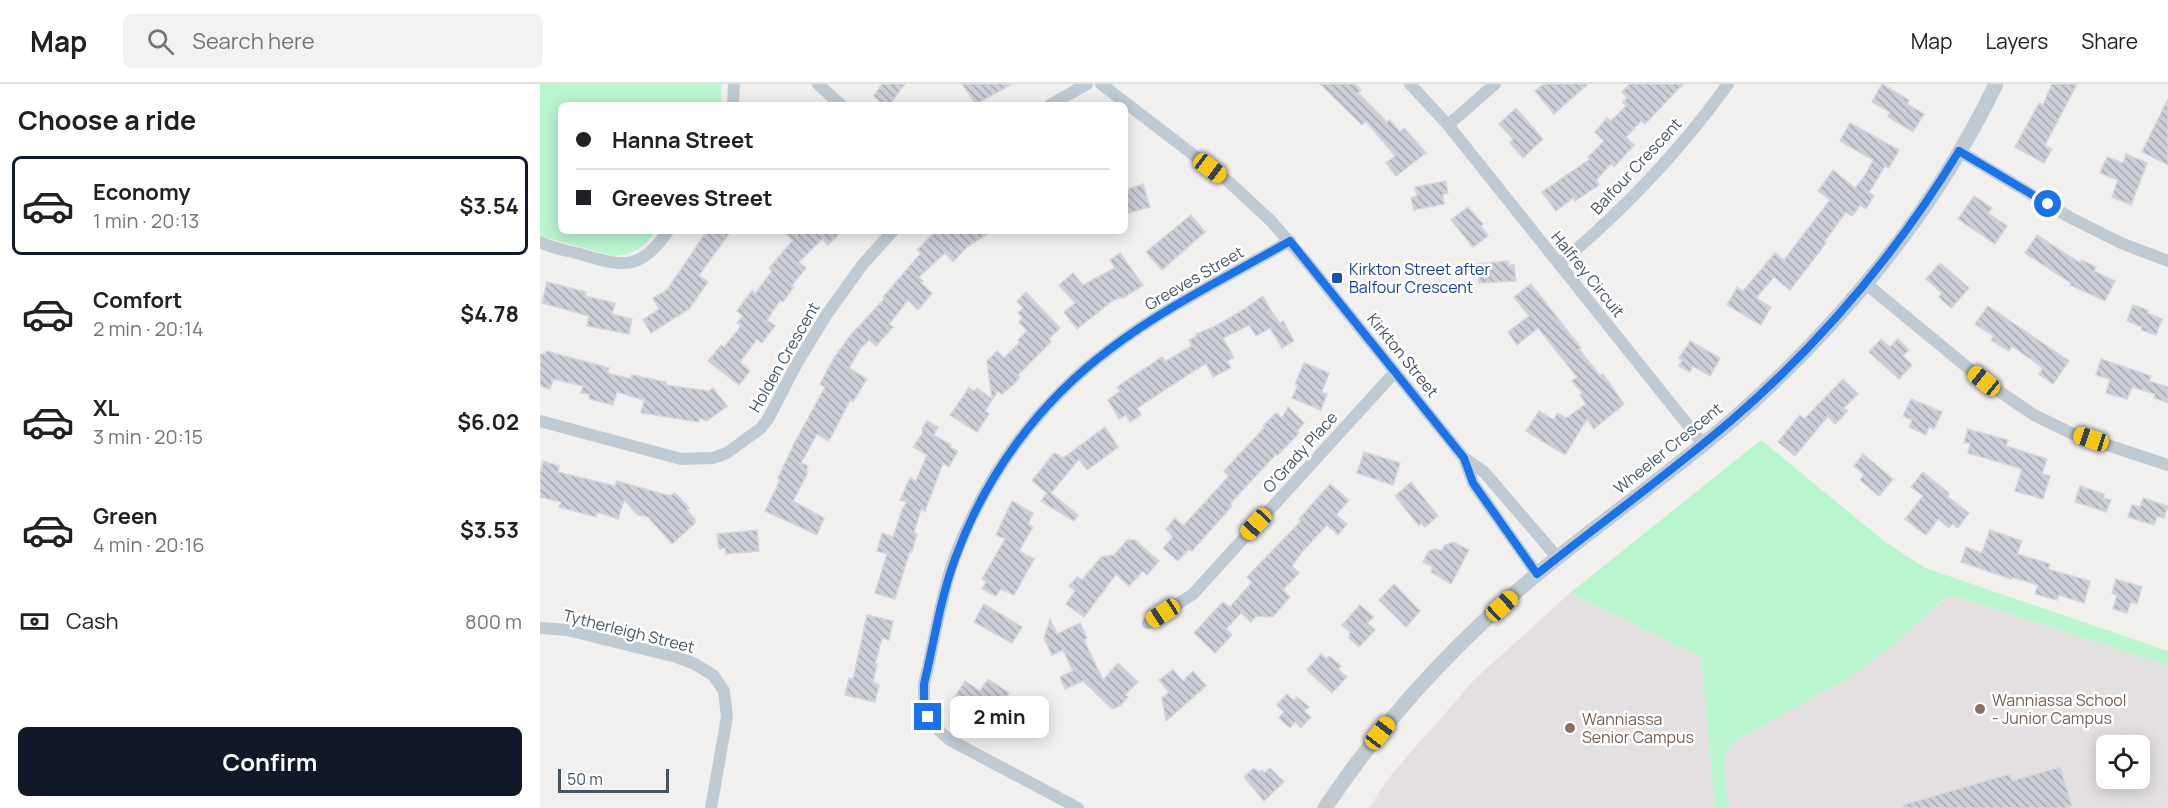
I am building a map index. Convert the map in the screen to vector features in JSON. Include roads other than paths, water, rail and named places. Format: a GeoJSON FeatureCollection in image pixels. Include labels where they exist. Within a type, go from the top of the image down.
{"type":"FeatureCollection","features":[{"type":"Feature","properties":{"kind":"street"},"geometry":{"type":"LineString","coordinates":[[733,102],[734,84]]}},
{"type":"Feature","properties":{"kind":"street"},"geometry":{"type":"LineString","coordinates":[[818,84],[838,102]]}},
{"type":"Feature","properties":{"kind":"street"},"geometry":{"type":"LineString","coordinates":[[1055,102],[1087,84]]}},
{"type":"Feature","properties":{"kind":"street","name":"Kirkton Street"},"geometry":{"type":"LineString","coordinates":[[1101,84],[1125,102]]}},
{"type":"Feature","properties":{"kind":"street","name":"Halfrey Circuit"},"geometry":{"type":"LineString","coordinates":[[1410,84],[1449,124],[1703,444]]}},
{"type":"Feature","properties":{"kind":"street"},"geometry":{"type":"LineString","coordinates":[[1449,124],[1495,84]]}},
{"type":"Feature","properties":{"kind":"street","name":"Balfour Crescent"},"geometry":{"type":"LineString","coordinates":[[1559,264],[1638,193],[1684,141],[1728,84]]}},
{"type":"Feature","properties":{"kind":"street","name":"Wheeler Crescent"},"geometry":{"type":"LineString","coordinates":[[1325,808],[1384,728],[1455,649],[1537,574],[1703,444],[1771,384],[1817,338],[1865,283],[1923,207],[1959,151],[1996,84]]}},
{"type":"Feature","properties":{"kind":"street","name":"Kirkton Street"},"geometry":{"type":"LineString","coordinates":[[1128,105],[1229,182],[1290,241],[1464,458],[1484,472],[1558,558]]}},
{"type":"Feature","properties":{"kind":"street"},"geometry":{"type":"LineString","coordinates":[[1959,151],[2071,218],[2121,243],[2168,261]]}},
{"type":"Feature","properties":{"kind":"street"},"geometry":{"type":"LineString","coordinates":[[540,242],[620,264],[639,260],[650,254],[666,234]]}},
{"type":"Feature","properties":{"kind":"street","name":"Holden Crescent"},"geometry":{"type":"LineString","coordinates":[[540,421],[681,459],[713,458],[727,453],[761,428],[768,419],[796,365],[827,314],[863,264],[890,234]]}},
{"type":"Feature","properties":{"kind":"street","name":"Greeves Street"},"geometry":{"type":"LineString","coordinates":[[1078,808],[950,740],[937,730],[928,717],[924,701],[924,684],[954,561],[971,518],[994,475],[1022,435],[1055,398],[1091,364],[1145,326],[1290,241]]}},
{"type":"Feature","properties":{"kind":"street"},"geometry":{"type":"LineString","coordinates":[[1865,283],[1992,387],[2034,415],[2071,433],[2168,465]]}},
{"type":"Feature","properties":{"kind":"street","name":"O'Grady Place"},"geometry":{"type":"LineString","coordinates":[[1148,623],[1193,594],[1395,372]]}},
{"type":"Feature","properties":{"kind":"street","name":"Kirkton Street"},"geometry":{"type":"LineString","coordinates":[[1464,458],[1473,483],[1537,574]]}},
{"type":"Feature","properties":{"kind":"street","name":"Tytherleigh Street"},"geometry":{"type":"LineString","coordinates":[[540,628],[567,630],[676,657],[693,663],[713,675],[724,691],[727,717],[711,808]]}},
{"type":"Feature","properties":{"kind":"place","name":"Kirkton Street after Balfour Crescent"},"geometry":{"type":"Point","coordinates":[1337,278]}},
{"type":"Feature","properties":{"kind":"place","name":"Wanniassa School - Junior Campus"},"geometry":{"type":"Point","coordinates":[1980,709]}},
{"type":"Feature","properties":{"kind":"place","name":"Wanniassa Senior Campus"},"geometry":{"type":"Point","coordinates":[1570,728]}}]}
